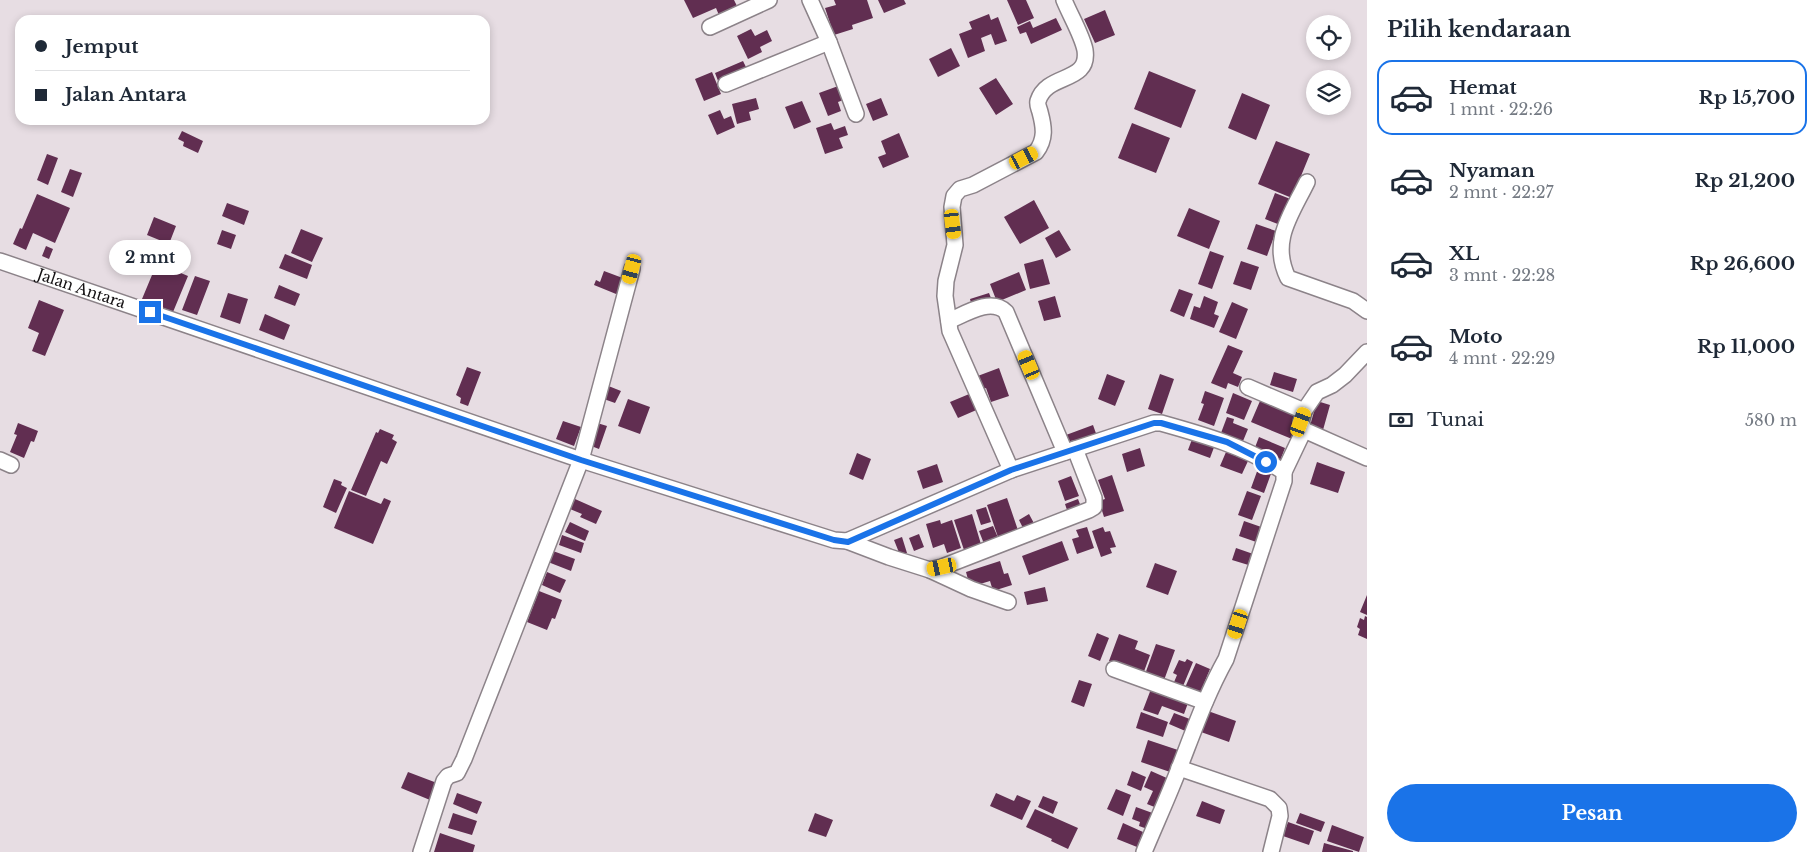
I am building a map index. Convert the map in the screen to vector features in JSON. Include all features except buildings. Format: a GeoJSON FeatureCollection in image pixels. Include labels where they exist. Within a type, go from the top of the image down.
{"type":"FeatureCollection","features":[{"type":"Feature","properties":{"kind":"street"},"geometry":{"type":"LineString","coordinates":[[710,27],[769,0]]}},
{"type":"Feature","properties":{"kind":"street"},"geometry":{"type":"LineString","coordinates":[[810,0],[829,42],[856,114]]}},
{"type":"Feature","properties":{"kind":"street"},"geometry":{"type":"LineString","coordinates":[[1011,470],[950,331],[945,296],[946,282],[955,245],[952,207],[954,196],[960,189],[973,185],[1036,152],[1041,145],[1044,133],[1037,104],[1043,90],[1056,80],[1067,78],[1081,69],[1086,62],[1084,48],[1064,0]]}},
{"type":"Feature","properties":{"kind":"street"},"geometry":{"type":"LineString","coordinates":[[726,84],[829,42]]}},
{"type":"Feature","properties":{"kind":"street"},"geometry":{"type":"LineString","coordinates":[[1307,182],[1282,235],[1280,254],[1283,268],[1288,278],[1353,301],[1367,310]]}},
{"type":"Feature","properties":{"kind":"street","name":"Jalan Antara"},"geometry":{"type":"LineString","coordinates":[[0,261],[581,460],[834,540],[848,542],[930,570],[971,589],[1008,602]]}},
{"type":"Feature","properties":{"kind":"street"},"geometry":{"type":"LineString","coordinates":[[421,852],[444,780],[448,776],[457,773],[464,759],[581,460],[632,269]]}},
{"type":"Feature","properties":{"kind":"street"},"geometry":{"type":"LineString","coordinates":[[930,570],[1089,510],[1094,507],[1095,502],[1006,312],[1001,307],[986,306],[949,321]]}},
{"type":"Feature","properties":{"kind":"street"},"geometry":{"type":"LineString","coordinates":[[1367,352],[1345,375],[1332,385],[1317,392],[1304,411],[1301,422],[1304,430],[1367,458]]}},
{"type":"Feature","properties":{"kind":"street"},"geometry":{"type":"LineString","coordinates":[[1248,387],[1304,411]]}},
{"type":"Feature","properties":{"kind":"street"},"geometry":{"type":"LineString","coordinates":[[848,542],[1011,470],[1154,423],[1161,423],[1227,442],[1284,472]]}},
{"type":"Feature","properties":{"kind":"street"},"geometry":{"type":"LineString","coordinates":[[1144,852],[1205,702],[1226,659],[1284,481],[1284,472],[1304,430]]}},
{"type":"Feature","properties":{"kind":"street"},"geometry":{"type":"LineString","coordinates":[[1114,669],[1205,702]]}},
{"type":"Feature","properties":{"kind":"street"},"geometry":{"type":"LineString","coordinates":[[1179,768],[1270,799],[1280,808],[1280,816],[1270,852]]}},
{"type":"Feature","properties":{"kind":"route"},"geometry":{"type":"LineString","coordinates":[[150,312],[581,460],[834,540],[848,542],[1011,470],[1154,423],[1200,433],[1227,442],[1266,462]]}}]}
